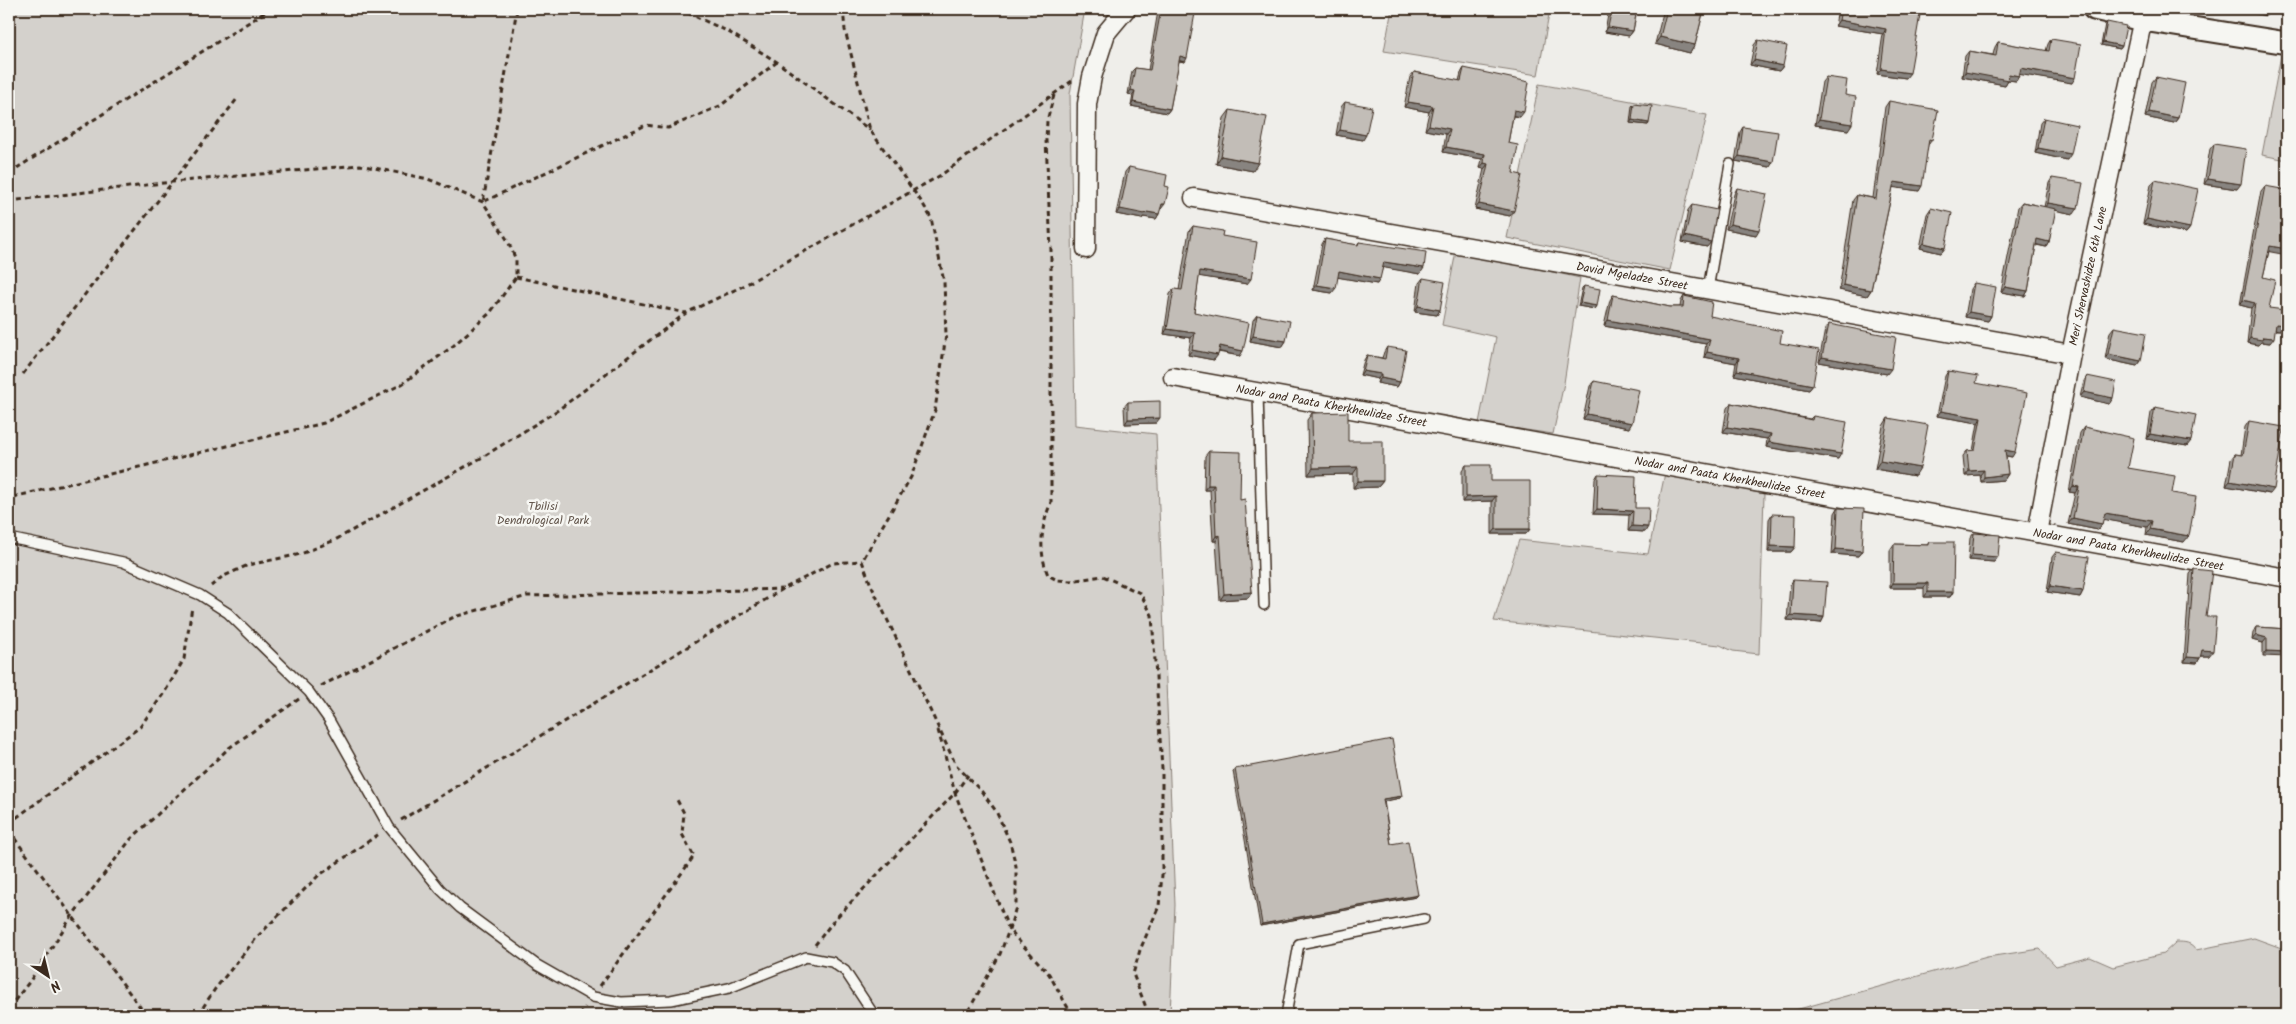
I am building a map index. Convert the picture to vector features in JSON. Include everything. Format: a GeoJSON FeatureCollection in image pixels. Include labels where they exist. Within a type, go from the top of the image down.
{"type":"FeatureCollection","features":[{"type":"Feature","properties":{"kind":"street"},"geometry":{"type":"LineString","coordinates":[[1086,249],[1087,104],[1092,77],[1106,33],[1126,9]]}},
{"type":"Feature","properties":{"kind":"street"},"geometry":{"type":"LineString","coordinates":[[2094,9],[2144,14],[2287,43]]}},
{"type":"Feature","properties":{"kind":"street","name":"Meri Shervashidze 6th Lane"},"geometry":{"type":"LineString","coordinates":[[2037,533],[2071,354],[2144,14]]}},
{"type":"Feature","properties":{"kind":"street","name":"David Mgeladze Street"},"geometry":{"type":"LineString","coordinates":[[1194,198],[2071,354]]}},
{"type":"Feature","properties":{"kind":"street","name":"Nodar and Paata Kherkheulidze Street"},"geometry":{"type":"LineString","coordinates":[[1173,377],[2287,578]]}},
{"type":"Feature","properties":{"kind":"lane"},"geometry":{"type":"LineString","coordinates":[[1708,289],[1730,164]]}},
{"type":"Feature","properties":{"kind":"lane"},"geometry":{"type":"LineString","coordinates":[[1258,393],[1264,605]]}},
{"type":"Feature","properties":{"kind":"lane"},"geometry":{"type":"LineString","coordinates":[[9,538],[123,562],[200,595],[228,613],[309,692],[329,720],[389,827],[422,870],[460,908],[537,965],[593,997],[621,1002],[671,1000],[729,988],[806,957],[832,962],[845,971],[874,1015]]}},
{"type":"Feature","properties":{"kind":"lane"},"geometry":{"type":"LineString","coordinates":[[1286,1015],[1299,944],[1424,919]]}},
{"type":"Feature","properties":{"kind":"path"},"geometry":{"type":"LineString","coordinates":[[9,173],[270,9]]}},
{"type":"Feature","properties":{"kind":"path"},"geometry":{"type":"LineString","coordinates":[[483,202],[517,9]]}},
{"type":"Feature","properties":{"kind":"path"},"geometry":{"type":"LineString","coordinates":[[679,9],[727,31],[777,62],[870,130],[931,218],[944,282],[946,335],[935,410],[914,468],[862,561],[871,585],[956,765],[968,775],[990,801],[1010,842],[1016,866],[1016,907],[1009,930],[1000,954],[966,1015]]}},
{"type":"Feature","properties":{"kind":"path"},"geometry":{"type":"LineString","coordinates":[[843,9],[845,30],[870,130]]}},
{"type":"Feature","properties":{"kind":"path"},"geometry":{"type":"LineString","coordinates":[[483,202],[646,125],[668,128],[720,106],[777,62]]}},
{"type":"Feature","properties":{"kind":"path"},"geometry":{"type":"LineString","coordinates":[[9,823],[140,727],[166,690],[184,659],[190,610],[200,595],[222,577],[248,565],[301,554],[334,540],[481,458],[558,410],[686,313],[743,286],[941,175],[1072,80]]}},
{"type":"Feature","properties":{"kind":"path"},"geometry":{"type":"LineString","coordinates":[[1054,94],[1047,121],[1046,140],[1052,278],[1051,502],[1044,520],[1041,536],[1042,548],[1048,576],[1057,580],[1070,581],[1103,576],[1140,593],[1152,615],[1162,769],[1162,875],[1159,906],[1140,950],[1133,974],[1149,1015]]}},
{"type":"Feature","properties":{"kind":"path"},"geometry":{"type":"LineString","coordinates":[[23,374],[237,99]]}},
{"type":"Feature","properties":{"kind":"path"},"geometry":{"type":"LineString","coordinates":[[9,201],[172,182],[360,165],[428,179],[483,202],[508,241],[516,260],[516,276],[490,313],[438,357],[402,384],[324,424],[9,498]]}},
{"type":"Feature","properties":{"kind":"path"},"geometry":{"type":"LineString","coordinates":[[516,276],[686,313]]}},
{"type":"Feature","properties":{"kind":"path"},"geometry":{"type":"LineString","coordinates":[[198,1015],[214,989],[258,936],[318,876],[389,827],[784,589],[833,563],[862,561]]}},
{"type":"Feature","properties":{"kind":"path"},"geometry":{"type":"LineString","coordinates":[[9,1008],[30,982],[72,916],[132,839],[176,795],[229,748],[309,692],[454,617],[527,596],[784,589]]}},
{"type":"Feature","properties":{"kind":"path"},"geometry":{"type":"LineString","coordinates":[[936,722],[955,793],[1009,930],[1049,974],[1072,1015]]}},
{"type":"Feature","properties":{"kind":"path"},"geometry":{"type":"LineString","coordinates":[[806,957],[836,919],[955,793],[968,775]]}},
{"type":"Feature","properties":{"kind":"path"},"geometry":{"type":"LineString","coordinates":[[580,1015],[694,856],[682,834],[684,813],[677,800]]}},
{"type":"Feature","properties":{"kind":"path"},"geometry":{"type":"LineString","coordinates":[[9,831],[146,1015]]}},
{"type":"Feature","properties":{"kind":"green space","name":"Tbilisi Dendrological Park"},"geometry":{"type":"Polygon","coordinates":[[[9,9],[1085,9],[1070,94],[1075,425],[1156,434],[1175,905],[1170,1015],[9,1015],[9,9]]]}},
{"type":"Feature","properties":{"kind":"green space"},"geometry":{"type":"Polygon","coordinates":[[[1392,9],[1550,9],[1538,75],[1384,51],[1392,9]]]}},
{"type":"Feature","properties":{"kind":"green space"},"geometry":{"type":"Polygon","coordinates":[[[2281,55],[2287,56],[2287,160],[2262,155],[2281,55]]]}},
{"type":"Feature","properties":{"kind":"green space"},"geometry":{"type":"Polygon","coordinates":[[[1539,84],[1707,115],[1670,270],[1507,238],[1539,84]]]}},
{"type":"Feature","properties":{"kind":"green space"},"geometry":{"type":"Polygon","coordinates":[[[1456,251],[1580,278],[1564,383],[1553,434],[1479,423],[1496,337],[1442,325],[1456,251]]]}},
{"type":"Feature","properties":{"kind":"green space"},"geometry":{"type":"Polygon","coordinates":[[[1665,473],[1764,494],[1759,654],[1733,651],[1720,645],[1494,621],[1519,540],[1648,554],[1665,473]]]}},
{"type":"Feature","properties":{"kind":"green space"},"geometry":{"type":"Polygon","coordinates":[[[2254,938],[2287,950],[2287,1015],[1777,1015],[1987,957],[2040,949],[2056,966],[2090,957],[2113,967],[2163,954],[2176,942],[2188,943],[2196,950],[2254,938]]]}},
{"type":"Feature","properties":{"kind":"building"},"geometry":{"type":"Polygon","coordinates":[[[1161,9],[1195,13],[1187,58],[1180,56],[1170,109],[1133,102],[1135,91],[1131,90],[1135,68],[1150,70],[1161,9]]]}},
{"type":"Feature","properties":{"kind":"building"},"geometry":{"type":"Polygon","coordinates":[[[1612,9],[1637,9],[1633,31],[1608,27],[1612,9]]]}},
{"type":"Feature","properties":{"kind":"building"},"geometry":{"type":"Polygon","coordinates":[[[1667,9],[1704,9],[1695,45],[1660,37],[1667,9]]]}},
{"type":"Feature","properties":{"kind":"building"},"geometry":{"type":"Polygon","coordinates":[[[1841,9],[1921,9],[1910,73],[1881,69],[1886,29],[1839,20],[1841,9]]]}},
{"type":"Feature","properties":{"kind":"building"},"geometry":{"type":"Polygon","coordinates":[[[2107,22],[2126,26],[2122,46],[2103,42],[2107,22]]]}},
{"type":"Feature","properties":{"kind":"building"},"geometry":{"type":"Polygon","coordinates":[[[2051,39],[2081,44],[2075,78],[2021,68],[2019,76],[2009,74],[2008,80],[1965,72],[1969,51],[1996,56],[1998,42],[2049,51],[2051,39]]]}},
{"type":"Feature","properties":{"kind":"building"},"geometry":{"type":"Polygon","coordinates":[[[1758,40],[1787,46],[1783,66],[1754,60],[1758,40]]]}},
{"type":"Feature","properties":{"kind":"building"},"geometry":{"type":"Polygon","coordinates":[[[1464,68],[1529,82],[1524,112],[1514,110],[1508,143],[1518,145],[1513,173],[1522,175],[1514,211],[1479,204],[1488,164],[1484,163],[1485,154],[1446,147],[1450,129],[1429,125],[1433,106],[1408,102],[1414,72],[1461,81],[1464,68]]]}},
{"type":"Feature","properties":{"kind":"building"},"geometry":{"type":"Polygon","coordinates":[[[1826,77],[1847,80],[1845,95],[1856,97],[1852,124],[1819,119],[1826,77]]]}},
{"type":"Feature","properties":{"kind":"building"},"geometry":{"type":"Polygon","coordinates":[[[2156,77],[2185,83],[2178,118],[2149,112],[2156,77]]]}},
{"type":"Feature","properties":{"kind":"building"},"geometry":{"type":"Polygon","coordinates":[[[1889,101],[1938,110],[1932,140],[1929,139],[1922,186],[1894,182],[1871,290],[1843,285],[1857,195],[1876,199],[1889,101]]]}},
{"type":"Feature","properties":{"kind":"building"},"geometry":{"type":"Polygon","coordinates":[[[1345,102],[1372,107],[1366,135],[1340,130],[1345,102]]]}},
{"type":"Feature","properties":{"kind":"building"},"geometry":{"type":"Polygon","coordinates":[[[1634,104],[1652,106],[1649,123],[1632,120],[1634,104]]]}},
{"type":"Feature","properties":{"kind":"building"},"geometry":{"type":"Polygon","coordinates":[[[1230,110],[1267,117],[1258,163],[1221,156],[1230,110]]]}},
{"type":"Feature","properties":{"kind":"building"},"geometry":{"type":"Polygon","coordinates":[[[2044,118],[2077,125],[2071,154],[2038,148],[2044,118]]]}},
{"type":"Feature","properties":{"kind":"building"},"geometry":{"type":"Polygon","coordinates":[[[1743,127],[1778,132],[1773,162],[1739,156],[1743,127]]]}},
{"type":"Feature","properties":{"kind":"building"},"geometry":{"type":"Polygon","coordinates":[[[2214,144],[2246,149],[2241,184],[2208,179],[2214,144]]]}},
{"type":"Feature","properties":{"kind":"building"},"geometry":{"type":"Polygon","coordinates":[[[1129,167],[1167,175],[1165,186],[1169,187],[1165,204],[1162,204],[1159,214],[1147,212],[1145,214],[1120,209],[1129,167]]]}},
{"type":"Feature","properties":{"kind":"building"},"geometry":{"type":"Polygon","coordinates":[[[2052,178],[2083,183],[2078,208],[2048,203],[2052,178]]]}},
{"type":"Feature","properties":{"kind":"building"},"geometry":{"type":"Polygon","coordinates":[[[2155,180],[2198,189],[2190,228],[2147,219],[2155,180]]]}},
{"type":"Feature","properties":{"kind":"building"},"geometry":{"type":"Polygon","coordinates":[[[2265,186],[2287,190],[2287,249],[2270,246],[2263,277],[2275,280],[2269,308],[2285,310],[2284,325],[2276,324],[2274,338],[2263,337],[2262,340],[2250,338],[2255,303],[2243,300],[2265,186]]]}},
{"type":"Feature","properties":{"kind":"building"},"geometry":{"type":"Polygon","coordinates":[[[1737,188],[1767,194],[1759,230],[1730,224],[1737,188]]]}},
{"type":"Feature","properties":{"kind":"building"},"geometry":{"type":"Polygon","coordinates":[[[2022,202],[2056,209],[2049,242],[2037,239],[2028,291],[2005,287],[2022,202]]]}},
{"type":"Feature","properties":{"kind":"building"},"geometry":{"type":"Polygon","coordinates":[[[1692,205],[1717,210],[1711,242],[1685,236],[1692,205]]]}},
{"type":"Feature","properties":{"kind":"building"},"geometry":{"type":"Polygon","coordinates":[[[1931,208],[1952,213],[1945,248],[1924,243],[1931,208]]]}},
{"type":"Feature","properties":{"kind":"building"},"geometry":{"type":"Polygon","coordinates":[[[1193,226],[1223,231],[1222,236],[1257,242],[1251,279],[1200,271],[1194,312],[1249,323],[1243,351],[1220,346],[1218,355],[1192,350],[1195,333],[1167,329],[1174,289],[1182,290],[1193,226]]]}},
{"type":"Feature","properties":{"kind":"building"},"geometry":{"type":"Polygon","coordinates":[[[1325,239],[1358,245],[1359,242],[1426,252],[1424,268],[1384,262],[1380,279],[1339,271],[1336,288],[1317,285],[1325,239]]]}},
{"type":"Feature","properties":{"kind":"building"},"geometry":{"type":"Polygon","coordinates":[[[1423,278],[1445,282],[1440,310],[1418,306],[1423,278]]]}},
{"type":"Feature","properties":{"kind":"building"},"geometry":{"type":"Polygon","coordinates":[[[1974,283],[1996,287],[1991,316],[1969,312],[1974,283]]]}},
{"type":"Feature","properties":{"kind":"building"},"geometry":{"type":"Polygon","coordinates":[[[1584,286],[1600,289],[1597,306],[1580,303],[1584,286]]]}},
{"type":"Feature","properties":{"kind":"building"},"geometry":{"type":"Polygon","coordinates":[[[1613,295],[1670,307],[1683,307],[1684,296],[1712,302],[1710,316],[1782,331],[1780,343],[1819,350],[1813,385],[1737,370],[1739,358],[1707,352],[1710,339],[1608,320],[1613,295]]]}},
{"type":"Feature","properties":{"kind":"building"},"geometry":{"type":"Polygon","coordinates":[[[1257,315],[1290,321],[1286,341],[1253,336],[1257,315]]]}},
{"type":"Feature","properties":{"kind":"building"},"geometry":{"type":"Polygon","coordinates":[[[1829,324],[1896,337],[1891,369],[1822,357],[1829,324]]]}},
{"type":"Feature","properties":{"kind":"building"},"geometry":{"type":"Polygon","coordinates":[[[2114,327],[2146,333],[2141,361],[2108,354],[2114,327]]]}},
{"type":"Feature","properties":{"kind":"building"},"geometry":{"type":"Polygon","coordinates":[[[1387,347],[1406,350],[1400,382],[1381,378],[1381,374],[1363,371],[1367,355],[1385,359],[1387,347]]]}},
{"type":"Feature","properties":{"kind":"building"},"geometry":{"type":"Polygon","coordinates":[[[1948,371],[1978,376],[1976,383],[2027,393],[2015,452],[2005,450],[2008,474],[1984,477],[1984,470],[1969,471],[1967,451],[1975,450],[1981,418],[1941,411],[1948,371]]]}},
{"type":"Feature","properties":{"kind":"building"},"geometry":{"type":"Polygon","coordinates":[[[2087,376],[2116,382],[2113,398],[2084,392],[2087,376]]]}},
{"type":"Feature","properties":{"kind":"building"},"geometry":{"type":"Polygon","coordinates":[[[1594,381],[1639,390],[1632,423],[1587,414],[1594,381]]]}},
{"type":"Feature","properties":{"kind":"building"},"geometry":{"type":"Polygon","coordinates":[[[1160,401],[1160,418],[1128,419],[1128,402],[1160,401]]]}},
{"type":"Feature","properties":{"kind":"building"},"geometry":{"type":"Polygon","coordinates":[[[1731,403],[1812,420],[1813,416],[1847,422],[1841,454],[1769,442],[1771,434],[1727,427],[1731,403]]]}},
{"type":"Feature","properties":{"kind":"building"},"geometry":{"type":"Polygon","coordinates":[[[2155,407],[2196,415],[2191,441],[2150,434],[2155,407]]]}},
{"type":"Feature","properties":{"kind":"building"},"geometry":{"type":"Polygon","coordinates":[[[1348,412],[1348,441],[1383,441],[1383,481],[1358,481],[1358,467],[1313,468],[1312,413],[1348,412]]]}},
{"type":"Feature","properties":{"kind":"building"},"geometry":{"type":"Polygon","coordinates":[[[1888,418],[1928,425],[1920,468],[1880,461],[1888,418]]]}},
{"type":"Feature","properties":{"kind":"building"},"geometry":{"type":"Polygon","coordinates":[[[2249,421],[2284,427],[2274,489],[2230,481],[2235,454],[2243,455],[2249,421]]]}},
{"type":"Feature","properties":{"kind":"building"},"geometry":{"type":"Polygon","coordinates":[[[2084,427],[2134,438],[2128,468],[2175,476],[2172,493],[2196,497],[2189,536],[2150,529],[2152,521],[2105,513],[2102,524],[2073,518],[2079,487],[2073,486],[2084,427]]]}},
{"type":"Feature","properties":{"kind":"building"},"geometry":{"type":"Polygon","coordinates":[[[1209,451],[1241,452],[1240,500],[1245,499],[1252,592],[1224,594],[1220,535],[1216,536],[1214,485],[1208,485],[1209,451]]]}},
{"type":"Feature","properties":{"kind":"building"},"geometry":{"type":"Polygon","coordinates":[[[1466,465],[1491,465],[1491,481],[1530,481],[1530,529],[1496,529],[1496,496],[1466,497],[1466,465]]]}},
{"type":"Feature","properties":{"kind":"building"},"geometry":{"type":"Polygon","coordinates":[[[1598,474],[1636,476],[1635,508],[1649,508],[1648,527],[1632,526],[1633,511],[1597,509],[1598,474]]]}},
{"type":"Feature","properties":{"kind":"building"},"geometry":{"type":"Polygon","coordinates":[[[1838,508],[1864,509],[1862,551],[1836,549],[1838,508]]]}},
{"type":"Feature","properties":{"kind":"building"},"geometry":{"type":"Polygon","coordinates":[[[1772,514],[1796,515],[1795,547],[1771,546],[1772,514]]]}},
{"type":"Feature","properties":{"kind":"building"},"geometry":{"type":"Polygon","coordinates":[[[1974,533],[2000,535],[1998,557],[1972,555],[1974,533]]]}},
{"type":"Feature","properties":{"kind":"building"},"geometry":{"type":"Polygon","coordinates":[[[1929,542],[1954,542],[1953,592],[1928,592],[1928,583],[1893,583],[1894,544],[1929,545],[1929,542]]]}},
{"type":"Feature","properties":{"kind":"building"},"geometry":{"type":"Polygon","coordinates":[[[2056,552],[2089,557],[2083,591],[2050,586],[2056,552]]]}},
{"type":"Feature","properties":{"kind":"building"},"geometry":{"type":"Polygon","coordinates":[[[2194,569],[2212,571],[2206,617],[2216,617],[2213,651],[2202,650],[2200,658],[2187,657],[2194,569]]]}},
{"type":"Feature","properties":{"kind":"building"},"geometry":{"type":"Polygon","coordinates":[[[1793,580],[1827,582],[1824,617],[1791,615],[1793,580]]]}},
{"type":"Feature","properties":{"kind":"building"},"geometry":{"type":"Polygon","coordinates":[[[2257,627],[2287,629],[2287,652],[2267,651],[2267,638],[2256,635],[2257,627]]]}},
{"type":"Feature","properties":{"kind":"building"},"geometry":{"type":"Polygon","coordinates":[[[1392,739],[1402,796],[1383,799],[1391,844],[1408,841],[1418,895],[1262,924],[1235,769],[1392,739]]]}}]}
